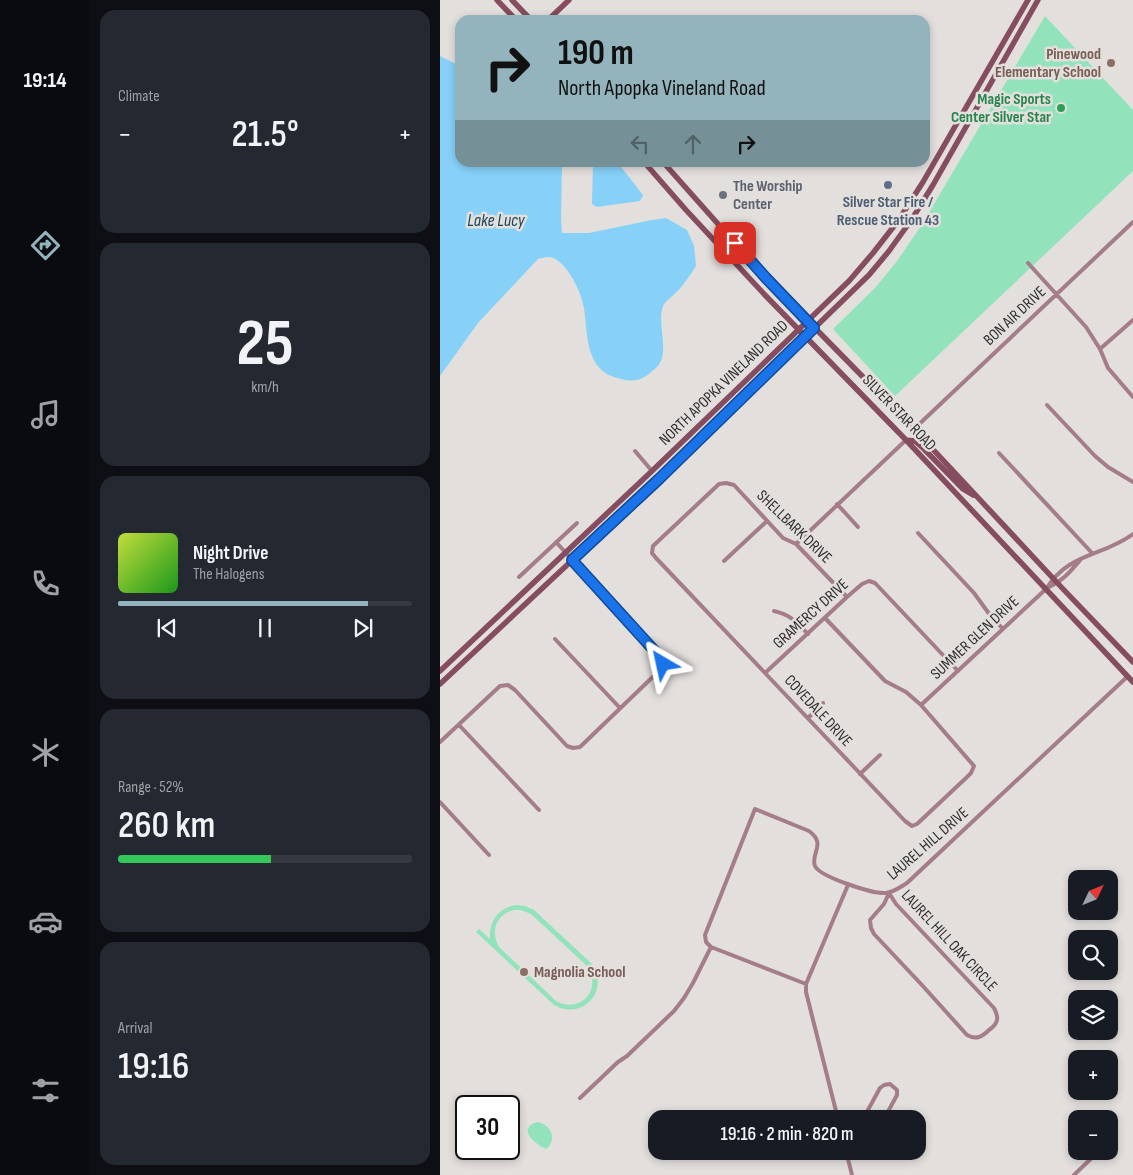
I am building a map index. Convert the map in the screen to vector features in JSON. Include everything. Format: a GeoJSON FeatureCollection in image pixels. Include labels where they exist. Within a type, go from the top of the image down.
{"type":"FeatureCollection","features":[{"type":"Feature","properties":{"kind":"main road"},"geometry":{"type":"LineString","coordinates":[[497,0],[511,15]]}},
{"type":"Feature","properties":{"kind":"main road"},"geometry":{"type":"LineString","coordinates":[[512,0],[526,15]]}},
{"type":"Feature","properties":{"kind":"main road"},"geometry":{"type":"LineString","coordinates":[[554,15],[570,0]]}},
{"type":"Feature","properties":{"kind":"main road","name":"NORTH APOPKA VINELAND ROAD"},"geometry":{"type":"LineString","coordinates":[[440,671],[652,471],[849,281],[898,221],[923,182],[1028,0]]}},
{"type":"Feature","properties":{"kind":"main road","name":"NORTH APOPKA VINELAND ROAD"},"geometry":{"type":"LineString","coordinates":[[440,684],[659,479],[869,275],[906,227],[932,186],[1038,0]]}},
{"type":"Feature","properties":{"kind":"main road","name":"SILVER STAR ROAD"},"geometry":{"type":"LineString","coordinates":[[648,167],[686,210],[1130,676],[1133,682]]}},
{"type":"Feature","properties":{"kind":"main road","name":"SILVER STAR ROAD"},"geometry":{"type":"LineString","coordinates":[[667,167],[766,278],[914,429],[1133,662]]}},
{"type":"Feature","properties":{"kind":"main road"},"geometry":{"type":"LineString","coordinates":[[906,440],[915,441],[963,490],[977,497]]}},
{"type":"Feature","properties":{"kind":"street"},"geometry":{"type":"LineString","coordinates":[[990,66],[998,70]]}},
{"type":"Feature","properties":{"kind":"street","name":"BON AIR DRIVE"},"geometry":{"type":"LineString","coordinates":[[914,429],[1133,222]]}},
{"type":"Feature","properties":{"kind":"street"},"geometry":{"type":"LineString","coordinates":[[1028,263],[1086,327],[1108,368],[1133,397]]}},
{"type":"Feature","properties":{"kind":"street"},"geometry":{"type":"LineString","coordinates":[[1100,350],[1133,320]]}},
{"type":"Feature","properties":{"kind":"street"},"geometry":{"type":"LineString","coordinates":[[1047,405],[1108,467],[1133,482]]}},
{"type":"Feature","properties":{"kind":"street"},"geometry":{"type":"LineString","coordinates":[[796,544],[906,440]]}},
{"type":"Feature","properties":{"kind":"street"},"geometry":{"type":"LineString","coordinates":[[635,451],[652,471]]}},
{"type":"Feature","properties":{"kind":"street"},"geometry":{"type":"LineString","coordinates":[[999,453],[1092,553]]}},
{"type":"Feature","properties":{"kind":"street","name":"SHELLBARK DRIVE"},"geometry":{"type":"LineString","coordinates":[[653,546],[719,484],[726,483],[734,486],[783,538],[796,544],[847,598]]}},
{"type":"Feature","properties":{"kind":"street"},"geometry":{"type":"LineString","coordinates":[[838,504],[858,527]]}},
{"type":"Feature","properties":{"kind":"street"},"geometry":{"type":"LineString","coordinates":[[724,561],[767,522]]}},
{"type":"Feature","properties":{"kind":"street"},"geometry":{"type":"LineString","coordinates":[[519,577],[577,523]]}},
{"type":"Feature","properties":{"kind":"street"},"geometry":{"type":"LineString","coordinates":[[918,533],[974,593],[990,615],[1003,628]]}},
{"type":"Feature","properties":{"kind":"street"},"geometry":{"type":"LineString","coordinates":[[1046,589],[1053,578],[1064,568],[1092,553],[1107,549],[1133,534]]}},
{"type":"Feature","properties":{"kind":"street"},"geometry":{"type":"LineString","coordinates":[[440,742],[500,686],[508,685],[515,690],[567,746],[573,748],[580,747],[661,669],[663,664],[661,658],[556,542]]}},
{"type":"Feature","properties":{"kind":"street","name":"COVEDALE DRIVE"},"geometry":{"type":"LineString","coordinates":[[653,546],[652,553],[656,558],[904,821],[912,826],[918,824],[966,778],[974,766],[921,705]]}},
{"type":"Feature","properties":{"kind":"street"},"geometry":{"type":"LineString","coordinates":[[1046,589],[1058,583],[1070,573],[1082,558]]}},
{"type":"Feature","properties":{"kind":"street","name":"GRAMERCY DRIVE"},"geometry":{"type":"LineString","coordinates":[[765,673],[862,584],[869,581],[876,583],[958,671]]}},
{"type":"Feature","properties":{"kind":"street","name":"SUMMER GLEN DRIVE"},"geometry":{"type":"LineString","coordinates":[[921,705],[1046,589]]}},
{"type":"Feature","properties":{"kind":"street"},"geometry":{"type":"LineString","coordinates":[[774,611],[793,618],[808,634]]}},
{"type":"Feature","properties":{"kind":"street"},"geometry":{"type":"LineString","coordinates":[[825,618],[885,681],[906,692],[921,705]]}},
{"type":"Feature","properties":{"kind":"street"},"geometry":{"type":"LineString","coordinates":[[555,639],[620,708]]}},
{"type":"Feature","properties":{"kind":"street","name":"LAUREL HILL DRIVE"},"geometry":{"type":"LineString","coordinates":[[711,947],[706,942],[706,936],[755,810],[813,834],[817,840],[818,848],[814,861],[820,872],[848,885],[880,893],[888,893],[907,883],[1130,676]]}},
{"type":"Feature","properties":{"kind":"street"},"geometry":{"type":"LineString","coordinates":[[808,718],[823,703]]}},
{"type":"Feature","properties":{"kind":"street"},"geometry":{"type":"LineString","coordinates":[[459,725],[539,810]]}},
{"type":"Feature","properties":{"kind":"street"},"geometry":{"type":"LineString","coordinates":[[860,774],[880,755]]}},
{"type":"Feature","properties":{"kind":"street"},"geometry":{"type":"LineString","coordinates":[[440,802],[490,855]]}},
{"type":"Feature","properties":{"kind":"street"},"geometry":{"type":"LineString","coordinates":[[836,1110],[806,992],[806,984],[848,885]]}},
{"type":"Feature","properties":{"kind":"street","name":"LAUREL HILL OAK CIRCLE"},"geometry":{"type":"LineString","coordinates":[[888,893],[896,904],[994,1008],[997,1020],[983,1036],[972,1038],[967,1035],[874,934],[870,920],[884,904],[888,893]]}},
{"type":"Feature","properties":{"kind":"street"},"geometry":{"type":"LineString","coordinates":[[580,1098],[674,1011],[693,983],[711,947],[806,984]]}},
{"type":"Feature","properties":{"kind":"street"},"geometry":{"type":"LineString","coordinates":[[867,1110],[880,1088],[890,1084],[897,1090],[897,1095],[889,1110]]}},
{"type":"Feature","properties":{"kind":"street"},"geometry":{"type":"LineString","coordinates":[[848,1160],[852,1175]]}},
{"type":"Feature","properties":{"kind":"street"},"geometry":{"type":"LineString","coordinates":[[1074,1175],[1090,1160]]}},
{"type":"Feature","properties":{"kind":"green space"},"geometry":{"type":"Polygon","coordinates":[[[1045,16],[1133,110],[1133,171],[895,396],[833,329],[875,288],[897,261],[921,226],[1045,16]]]}},
{"type":"Feature","properties":{"kind":"green space"},"geometry":{"type":"Polygon","coordinates":[[[510,906],[525,906],[534,910],[592,964],[597,974],[598,984],[590,1001],[574,1009],[564,1009],[554,1005],[476,932],[479,929],[490,939],[491,926],[496,916],[510,906]],[[521,910],[507,912],[496,925],[495,936],[499,947],[556,1001],[573,1004],[586,998],[592,984],[592,976],[588,967],[531,914],[521,910]]]}},
{"type":"Feature","properties":{"kind":"green space"},"geometry":{"type":"Polygon","coordinates":[[[537,1122],[546,1126],[551,1133],[552,1141],[546,1149],[537,1144],[528,1132],[528,1128],[537,1122]]]}},
{"type":"Feature","properties":{"kind":"water","name":"Lake Lucy"},"geometry":{"type":"Polygon","coordinates":[[[440,56],[455,64],[455,167],[562,167],[562,233],[589,233],[666,218],[687,230],[694,246],[696,266],[681,287],[663,305],[661,322],[663,348],[660,363],[655,369],[640,379],[627,380],[609,375],[595,361],[590,352],[584,308],[577,286],[561,263],[549,257],[538,259],[478,323],[440,376],[440,56]]]}},
{"type":"Feature","properties":{"kind":"water"},"geometry":{"type":"Polygon","coordinates":[[[593,167],[621,167],[643,195],[640,201],[597,207],[592,204],[593,167]]]}},
{"type":"Feature","properties":{"kind":"place","name":"Pinewood Elementary School"},"geometry":{"type":"Point","coordinates":[1111,63]}},
{"type":"Feature","properties":{"kind":"place","name":"Magic Sports Center Silver Star"},"geometry":{"type":"Point","coordinates":[1061,108]}},
{"type":"Feature","properties":{"kind":"place","name":"Silver Star Fire / Rescue Station 43"},"geometry":{"type":"Point","coordinates":[888,185]}},
{"type":"Feature","properties":{"kind":"place","name":"The Worship Center"},"geometry":{"type":"Point","coordinates":[723,195]}},
{"type":"Feature","properties":{"kind":"place","name":"Magnolia School"},"geometry":{"type":"Point","coordinates":[524,972]}},
{"type":"Feature","properties":{"kind":"route"},"geometry":{"type":"LineString","coordinates":[[663,664],[661,658],[572,560],[659,479],[814,328],[735,243]]}}]}
